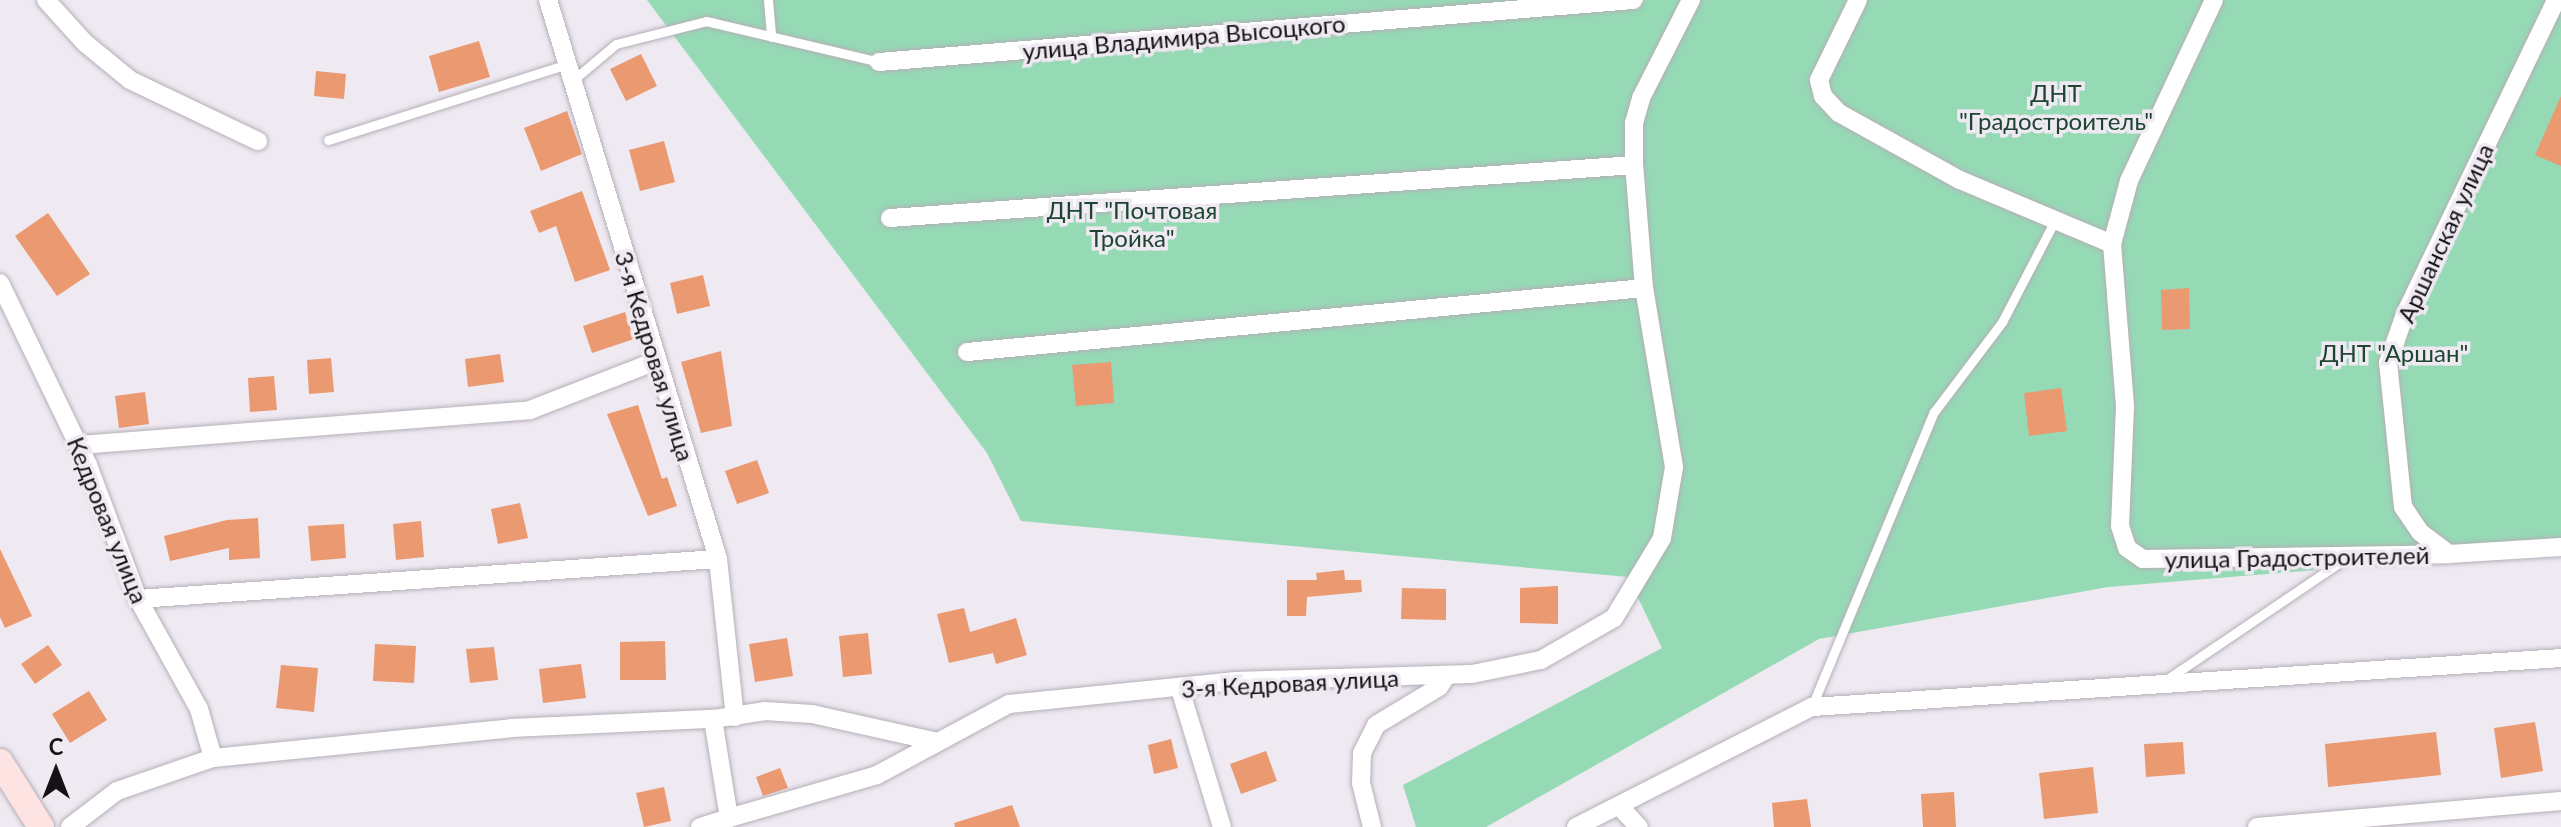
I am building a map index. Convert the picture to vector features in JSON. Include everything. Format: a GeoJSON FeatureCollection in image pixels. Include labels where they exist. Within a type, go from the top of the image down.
{"type":"FeatureCollection","features":[{"type":"Feature","properties":{"kind":"street"},"geometry":{"type":"LineString","coordinates":[[46,0],[85,43],[130,80],[258,141]]}},
{"type":"Feature","properties":{"kind":"street","name":"3-я Кедровая улица"},"geometry":{"type":"LineString","coordinates":[[548,0],[654,362],[718,559],[735,717]]}},
{"type":"Feature","properties":{"kind":"street","name":"улица Владимира Высоцкого"},"geometry":{"type":"LineString","coordinates":[[879,62],[1633,0]]}},
{"type":"Feature","properties":{"kind":"street"},"geometry":{"type":"LineString","coordinates":[[967,352],[1644,288],[1634,165],[1634,123],[1641,98],[1691,0]]}},
{"type":"Feature","properties":{"kind":"street"},"geometry":{"type":"LineString","coordinates":[[1858,0],[1819,80],[1823,96],[1839,113],[1960,180],[2112,244]]}},
{"type":"Feature","properties":{"kind":"street","name":"улица Градостроителей"},"geometry":{"type":"LineString","coordinates":[[2214,0],[2129,181],[2112,244],[2125,407],[2120,526],[2127,548],[2143,559],[2449,554],[2561,547]]}},
{"type":"Feature","properties":{"kind":"street","name":"Аршанская улица"},"geometry":{"type":"LineString","coordinates":[[2449,554],[2420,532],[2403,507],[2388,363],[2405,314],[2556,0]]}},
{"type":"Feature","properties":{"kind":"street"},"geometry":{"type":"LineString","coordinates":[[890,218],[1634,165]]}},
{"type":"Feature","properties":{"kind":"street","name":"Кедровая улица"},"geometry":{"type":"LineString","coordinates":[[0,283],[79,445],[138,599],[199,709],[213,758]]}},
{"type":"Feature","properties":{"kind":"street","name":"3-я Кедровая улица"},"geometry":{"type":"LineString","coordinates":[[938,742],[1009,704],[1180,689],[1234,681],[1447,675],[1519,667],[1614,618],[1662,538],[1674,467],[1644,288]]}},
{"type":"Feature","properties":{"kind":"street"},"geometry":{"type":"LineString","coordinates":[[79,445],[530,410],[654,362]]}},
{"type":"Feature","properties":{"kind":"street"},"geometry":{"type":"LineString","coordinates":[[138,599],[718,559]]}},
{"type":"Feature","properties":{"kind":"street"},"geometry":{"type":"LineString","coordinates":[[1576,827],[1621,808],[1812,707],[2561,658]]}},
{"type":"Feature","properties":{"kind":"street"},"geometry":{"type":"LineString","coordinates":[[1372,827],[1361,783],[1362,753],[1376,725],[1439,687],[1447,675]]}},
{"type":"Feature","properties":{"kind":"street"},"geometry":{"type":"LineString","coordinates":[[1180,689],[1222,827]]}},
{"type":"Feature","properties":{"kind":"street"},"geometry":{"type":"LineString","coordinates":[[70,827],[117,791],[213,758],[511,728],[713,719],[765,711],[812,714],[938,742]]}},
{"type":"Feature","properties":{"kind":"street"},"geometry":{"type":"LineString","coordinates":[[713,719],[729,818]]}},
{"type":"Feature","properties":{"kind":"street"},"geometry":{"type":"LineString","coordinates":[[700,827],[877,775],[938,742]]}},
{"type":"Feature","properties":{"kind":"street"},"geometry":{"type":"LineString","coordinates":[[0,762],[13,799],[41,827]]}},
{"type":"Feature","properties":{"kind":"street"},"geometry":{"type":"LineString","coordinates":[[2257,827],[2436,818],[2561,801]]}},
{"type":"Feature","properties":{"kind":"street"},"geometry":{"type":"LineString","coordinates":[[1621,808],[1639,827]]}},
{"type":"Feature","properties":{"kind":"lane"},"geometry":{"type":"LineString","coordinates":[[768,0],[771,37]]}},
{"type":"Feature","properties":{"kind":"lane"},"geometry":{"type":"LineString","coordinates":[[328,140],[570,72],[616,44],[706,21],[879,62]]}},
{"type":"Feature","properties":{"kind":"lane"},"geometry":{"type":"LineString","coordinates":[[1812,707],[1934,412],[2002,322],[2054,222]]}},
{"type":"Feature","properties":{"kind":"lane"},"geometry":{"type":"LineString","coordinates":[[2160,684],[2348,556]]}},
{"type":"Feature","properties":{"kind":"green space"},"geometry":{"type":"Polygon","coordinates":[[[647,0],[2561,0],[2561,550],[2108,587],[1819,639],[1486,827],[1416,827],[1403,785],[1662,648],[1628,577],[1021,521],[987,453],[647,0]]]}},
{"type":"Feature","properties":{"kind":"building"},"geometry":{"type":"Polygon","coordinates":[[[479,41],[490,77],[439,92],[429,56],[479,41]]]}},
{"type":"Feature","properties":{"kind":"building"},"geometry":{"type":"Polygon","coordinates":[[[641,54],[657,86],[626,101],[610,69],[641,54]]]}},
{"type":"Feature","properties":{"kind":"building"},"geometry":{"type":"Polygon","coordinates":[[[316,71],[346,74],[344,99],[314,96],[316,71]]]}},
{"type":"Feature","properties":{"kind":"building"},"geometry":{"type":"Polygon","coordinates":[[[2561,96],[2561,166],[2535,155],[2561,96]]]}},
{"type":"Feature","properties":{"kind":"building"},"geometry":{"type":"Polygon","coordinates":[[[567,111],[582,154],[541,171],[524,128],[567,111]]]}},
{"type":"Feature","properties":{"kind":"building"},"geometry":{"type":"Polygon","coordinates":[[[664,141],[675,182],[640,191],[629,150],[664,141]]]}},
{"type":"Feature","properties":{"kind":"building"},"geometry":{"type":"Polygon","coordinates":[[[582,191],[610,270],[575,282],[556,226],[539,233],[530,211],[582,191]]]}},
{"type":"Feature","properties":{"kind":"building"},"geometry":{"type":"Polygon","coordinates":[[[48,213],[90,274],[57,296],[15,236],[48,213]]]}},
{"type":"Feature","properties":{"kind":"building"},"geometry":{"type":"Polygon","coordinates":[[[703,275],[710,306],[677,314],[670,283],[703,275]]]}},
{"type":"Feature","properties":{"kind":"building"},"geometry":{"type":"Polygon","coordinates":[[[2189,288],[2190,329],[2162,330],[2161,290],[2189,288]]]}},
{"type":"Feature","properties":{"kind":"building"},"geometry":{"type":"Polygon","coordinates":[[[625,312],[634,339],[592,353],[583,326],[625,312]]]}},
{"type":"Feature","properties":{"kind":"building"},"geometry":{"type":"Polygon","coordinates":[[[721,351],[732,426],[701,433],[681,362],[721,351]]]}},
{"type":"Feature","properties":{"kind":"building"},"geometry":{"type":"Polygon","coordinates":[[[500,354],[504,382],[468,387],[465,359],[500,354]]]}},
{"type":"Feature","properties":{"kind":"building"},"geometry":{"type":"Polygon","coordinates":[[[331,358],[334,392],[309,394],[307,360],[331,358]]]}},
{"type":"Feature","properties":{"kind":"building"},"geometry":{"type":"Polygon","coordinates":[[[1111,362],[1114,403],[1076,406],[1072,365],[1111,362]]]}},
{"type":"Feature","properties":{"kind":"building"},"geometry":{"type":"Polygon","coordinates":[[[274,376],[277,410],[250,412],[248,378],[274,376]]]}},
{"type":"Feature","properties":{"kind":"building"},"geometry":{"type":"Polygon","coordinates":[[[2061,388],[2067,431],[2029,436],[2024,393],[2061,388]]]}},
{"type":"Feature","properties":{"kind":"building"},"geometry":{"type":"Polygon","coordinates":[[[145,392],[149,424],[119,428],[115,396],[145,392]]]}},
{"type":"Feature","properties":{"kind":"building"},"geometry":{"type":"Polygon","coordinates":[[[638,405],[662,479],[667,477],[677,506],[648,516],[607,414],[638,405]]]}},
{"type":"Feature","properties":{"kind":"building"},"geometry":{"type":"Polygon","coordinates":[[[757,460],[769,493],[737,504],[725,471],[757,460]]]}},
{"type":"Feature","properties":{"kind":"building"},"geometry":{"type":"Polygon","coordinates":[[[520,503],[528,538],[498,544],[491,509],[520,503]]]}},
{"type":"Feature","properties":{"kind":"building"},"geometry":{"type":"Polygon","coordinates":[[[258,518],[260,558],[229,560],[229,548],[170,561],[164,536],[227,520],[258,518]]]}},
{"type":"Feature","properties":{"kind":"building"},"geometry":{"type":"Polygon","coordinates":[[[421,521],[424,557],[396,560],[393,524],[421,521]]]}},
{"type":"Feature","properties":{"kind":"building"},"geometry":{"type":"Polygon","coordinates":[[[344,524],[346,558],[311,561],[308,526],[344,524]]]}},
{"type":"Feature","properties":{"kind":"building"},"geometry":{"type":"Polygon","coordinates":[[[0,549],[32,616],[5,628],[0,617],[0,549]]]}},
{"type":"Feature","properties":{"kind":"building"},"geometry":{"type":"Polygon","coordinates":[[[1344,570],[1345,580],[1361,580],[1362,592],[1307,597],[1306,616],[1287,616],[1287,580],[1317,580],[1316,573],[1344,570]]]}},
{"type":"Feature","properties":{"kind":"building"},"geometry":{"type":"Polygon","coordinates":[[[1558,586],[1558,624],[1520,623],[1520,588],[1558,586]]]}},
{"type":"Feature","properties":{"kind":"building"},"geometry":{"type":"Polygon","coordinates":[[[1402,588],[1446,589],[1446,620],[1401,619],[1402,588]]]}},
{"type":"Feature","properties":{"kind":"building"},"geometry":{"type":"Polygon","coordinates":[[[964,608],[970,632],[1016,618],[1027,655],[996,664],[993,653],[949,663],[937,614],[964,608]]]}},
{"type":"Feature","properties":{"kind":"building"},"geometry":{"type":"Polygon","coordinates":[[[868,633],[872,674],[843,677],[839,636],[868,633]]]}},
{"type":"Feature","properties":{"kind":"building"},"geometry":{"type":"Polygon","coordinates":[[[787,638],[793,676],[755,682],[749,644],[787,638]]]}},
{"type":"Feature","properties":{"kind":"building"},"geometry":{"type":"Polygon","coordinates":[[[665,641],[666,680],[620,680],[620,642],[665,641]]]}},
{"type":"Feature","properties":{"kind":"building"},"geometry":{"type":"Polygon","coordinates":[[[375,644],[416,646],[414,683],[373,681],[375,644]]]}},
{"type":"Feature","properties":{"kind":"building"},"geometry":{"type":"Polygon","coordinates":[[[48,645],[62,665],[35,684],[21,664],[48,645]]]}},
{"type":"Feature","properties":{"kind":"building"},"geometry":{"type":"Polygon","coordinates":[[[494,647],[498,680],[470,683],[466,649],[494,647]]]}},
{"type":"Feature","properties":{"kind":"building"},"geometry":{"type":"Polygon","coordinates":[[[581,664],[586,698],[543,703],[539,669],[581,664]]]}},
{"type":"Feature","properties":{"kind":"building"},"geometry":{"type":"Polygon","coordinates":[[[281,665],[318,668],[314,712],[276,708],[281,665]]]}},
{"type":"Feature","properties":{"kind":"building"},"geometry":{"type":"Polygon","coordinates":[[[89,691],[107,720],[70,743],[52,714],[89,691]]]}},
{"type":"Feature","properties":{"kind":"building"},"geometry":{"type":"Polygon","coordinates":[[[2535,722],[2543,771],[2501,778],[2494,728],[2535,722]]]}},
{"type":"Feature","properties":{"kind":"building"},"geometry":{"type":"Polygon","coordinates":[[[2436,732],[2441,775],[2328,787],[2325,744],[2436,732]]]}},
{"type":"Feature","properties":{"kind":"building"},"geometry":{"type":"Polygon","coordinates":[[[1171,739],[1178,768],[1154,774],[1148,745],[1171,739]]]}},
{"type":"Feature","properties":{"kind":"building"},"geometry":{"type":"Polygon","coordinates":[[[2183,742],[2185,774],[2146,777],[2144,744],[2183,742]]]}},
{"type":"Feature","properties":{"kind":"building"},"geometry":{"type":"Polygon","coordinates":[[[1266,751],[1277,781],[1241,794],[1230,764],[1266,751]]]}},
{"type":"Feature","properties":{"kind":"building"},"geometry":{"type":"Polygon","coordinates":[[[2093,767],[2098,813],[2044,819],[2039,773],[2093,767]]]}},
{"type":"Feature","properties":{"kind":"building"},"geometry":{"type":"Polygon","coordinates":[[[780,768],[788,788],[763,796],[756,777],[780,768]]]}},
{"type":"Feature","properties":{"kind":"building"},"geometry":{"type":"Polygon","coordinates":[[[664,787],[671,821],[644,827],[636,793],[664,787]]]}},
{"type":"Feature","properties":{"kind":"building"},"geometry":{"type":"Polygon","coordinates":[[[1954,792],[1956,827],[1923,827],[1921,794],[1954,792]]]}},
{"type":"Feature","properties":{"kind":"building"},"geometry":{"type":"Polygon","coordinates":[[[1807,799],[1811,827],[1774,827],[1772,803],[1807,799]]]}},
{"type":"Feature","properties":{"kind":"building"},"geometry":{"type":"Polygon","coordinates":[[[1012,805],[1020,827],[955,827],[954,823],[1012,805]]]}},
{"type":"Feature","properties":{"kind":"park label","name":"ДНТ \"Градостроитель\""},"geometry":{"type":"Point","coordinates":[2056,107]}},
{"type":"Feature","properties":{"kind":"park label","name":"ДНТ \"Почтовая Тройка\""},"geometry":{"type":"Point","coordinates":[1132,224]}},
{"type":"Feature","properties":{"kind":"park label","name":"ДНТ \"Аршан\""},"geometry":{"type":"Point","coordinates":[2394,353]}}]}
